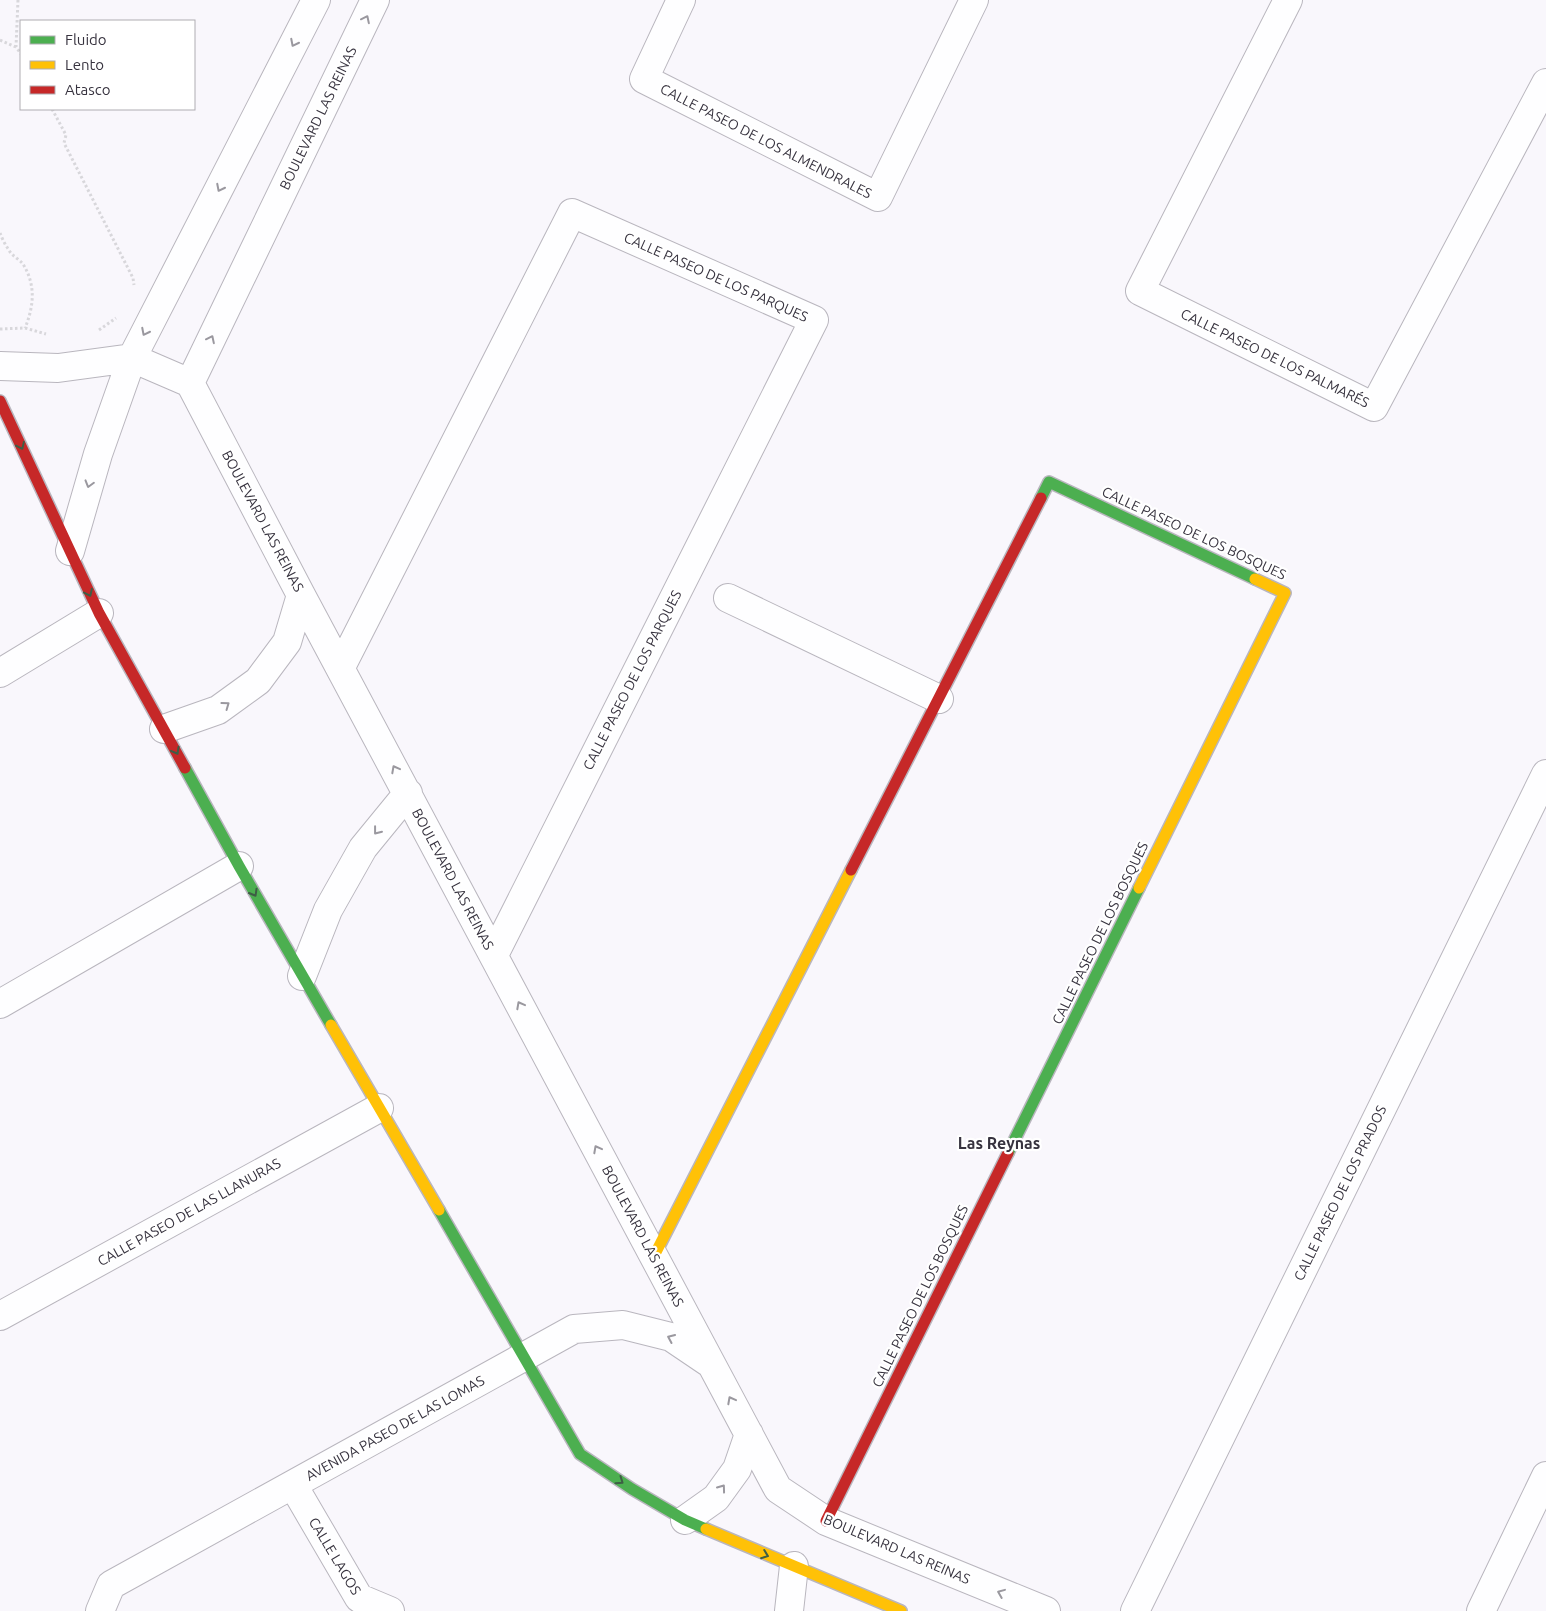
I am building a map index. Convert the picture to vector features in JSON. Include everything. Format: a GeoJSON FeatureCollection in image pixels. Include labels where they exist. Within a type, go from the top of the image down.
{"type":"FeatureCollection","features":[{"type":"Feature","properties":{"kind":"street"},"geometry":{"type":"LineString","coordinates":[[70,551],[98,454],[132,358],[316,0]]}},
{"type":"Feature","properties":{"kind":"street","name":"BOULEVARD LAS REINAS"},"geometry":{"type":"LineString","coordinates":[[375,0],[190,383],[301,595],[778,1489],[826,1521],[1046,1611]]}},
{"type":"Feature","properties":{"kind":"street","name":"CALLE PASEO DE LOS ALMENDRALES"},"geometry":{"type":"LineString","coordinates":[[682,0],[644,79],[878,197],[974,0]]}},
{"type":"Feature","properties":{"kind":"street","name":"CALLE PASEO DE LOS PALMARÉS"},"geometry":{"type":"LineString","coordinates":[[1288,0],[1140,291],[1374,407],[1546,84]]}},
{"type":"Feature","properties":{"kind":"street","name":"CALLE PASEO DE LOS PARQUES"},"geometry":{"type":"LineString","coordinates":[[341,667],[572,213],[814,320],[494,955]]}},
{"type":"Feature","properties":{"kind":"street"},"geometry":{"type":"LineString","coordinates":[[0,366],[58,368],[132,358],[190,383]]}},
{"type":"Feature","properties":{"kind":"street"},"geometry":{"type":"LineString","coordinates":[[0,402],[99,613],[239,866],[580,1454],[632,1489],[686,1520],[743,1546],[794,1566],[882,1608]]}},
{"type":"Feature","properties":{"kind":"street","name":"CALLE PASEO DE LOS BOSQUES"},"geometry":{"type":"LineString","coordinates":[[654,1256],[1049,482],[1285,593],[826,1521]]}},
{"type":"Feature","properties":{"kind":"street"},"geometry":{"type":"LineString","coordinates":[[164,729],[218,710],[258,681],[287,642],[301,595]]}},
{"type":"Feature","properties":{"kind":"street"},"geometry":{"type":"LineString","coordinates":[[728,598],[939,699]]}},
{"type":"Feature","properties":{"kind":"street"},"geometry":{"type":"LineString","coordinates":[[0,673],[99,613]]}},
{"type":"Feature","properties":{"kind":"street","name":"CALLE PASEO DE LOS PRADOS"},"geometry":{"type":"LineString","coordinates":[[1135,1611],[1546,774]]}},
{"type":"Feature","properties":{"kind":"street"},"geometry":{"type":"LineString","coordinates":[[302,976],[328,910],[364,848],[408,793]]}},
{"type":"Feature","properties":{"kind":"street"},"geometry":{"type":"LineString","coordinates":[[0,1004],[239,866]]}},
{"type":"Feature","properties":{"kind":"street","name":"CALLE PASEO DE LAS LLANURAS"},"geometry":{"type":"LineString","coordinates":[[0,1316],[379,1108]]}},
{"type":"Feature","properties":{"kind":"street","name":"AVENIDA PASEO DE LAS LOMAS"},"geometry":{"type":"LineString","coordinates":[[100,1611],[111,1585],[574,1329],[623,1325],[672,1337],[712,1364]]}},
{"type":"Feature","properties":{"kind":"street"},"geometry":{"type":"LineString","coordinates":[[686,1520],[716,1498],[737,1469],[749,1434]]}},
{"type":"Feature","properties":{"kind":"street"},"geometry":{"type":"LineString","coordinates":[[1481,1611],[1546,1476]]}},
{"type":"Feature","properties":{"kind":"street","name":"CALLE LAGOS"},"geometry":{"type":"LineString","coordinates":[[293,1485],[359,1598],[390,1611]]}},
{"type":"Feature","properties":{"kind":"street"},"geometry":{"type":"LineString","coordinates":[[789,1611],[794,1566]]}},
{"type":"Feature","properties":{"kind":"path"},"geometry":{"type":"LineString","coordinates":[[18,0],[16,46],[20,52]]}},
{"type":"Feature","properties":{"kind":"path"},"geometry":{"type":"LineString","coordinates":[[0,40],[16,46]]}},
{"type":"Feature","properties":{"kind":"path"},"geometry":{"type":"LineString","coordinates":[[53,110],[66,135],[64,143],[133,278],[134,290]]}},
{"type":"Feature","properties":{"kind":"path"},"geometry":{"type":"LineString","coordinates":[[0,232],[9,251],[22,263],[30,279],[33,293],[31,315],[25,328]]}},
{"type":"Feature","properties":{"kind":"path"},"geometry":{"type":"LineString","coordinates":[[96,331],[118,316]]}},
{"type":"Feature","properties":{"kind":"path"},"geometry":{"type":"LineString","coordinates":[[0,329],[25,328],[53,335]]}},
{"type":"Feature","properties":{"kind":"traffic: fast"},"geometry":{"type":"LineString","coordinates":[[1041,498],[1049,482],[1255,579]]}},
{"type":"Feature","properties":{"kind":"traffic: fast"},"geometry":{"type":"LineString","coordinates":[[185,768],[331,1025]]}},
{"type":"Feature","properties":{"kind":"traffic: fast"},"geometry":{"type":"LineString","coordinates":[[1008,1153],[1139,888]]}},
{"type":"Feature","properties":{"kind":"traffic: fast"},"geometry":{"type":"LineString","coordinates":[[439,1210],[580,1454],[632,1489],[685,1520],[706,1529]]}},
{"type":"Feature","properties":{"kind":"traffic: slow"},"geometry":{"type":"LineString","coordinates":[[1139,888],[1285,593],[1255,579]]}},
{"type":"Feature","properties":{"kind":"traffic: slow"},"geometry":{"type":"LineString","coordinates":[[654,1256],[851,870]]}},
{"type":"Feature","properties":{"kind":"traffic: slow"},"geometry":{"type":"LineString","coordinates":[[331,1025],[439,1210]]}},
{"type":"Feature","properties":{"kind":"traffic: slow"},"geometry":{"type":"LineString","coordinates":[[706,1529],[901,1611]]}},
{"type":"Feature","properties":{"kind":"traffic: jam"},"geometry":{"type":"LineString","coordinates":[[0,401],[99,613],[185,768]]}},
{"type":"Feature","properties":{"kind":"traffic: jam"},"geometry":{"type":"LineString","coordinates":[[851,870],[1041,498]]}},
{"type":"Feature","properties":{"kind":"traffic: jam"},"geometry":{"type":"LineString","coordinates":[[826,1521],[1008,1153]]}},
{"type":"Feature","properties":{"kind":"district","name":"Las Reynas"},"geometry":{"type":"Point","coordinates":[999,1143]}}]}
